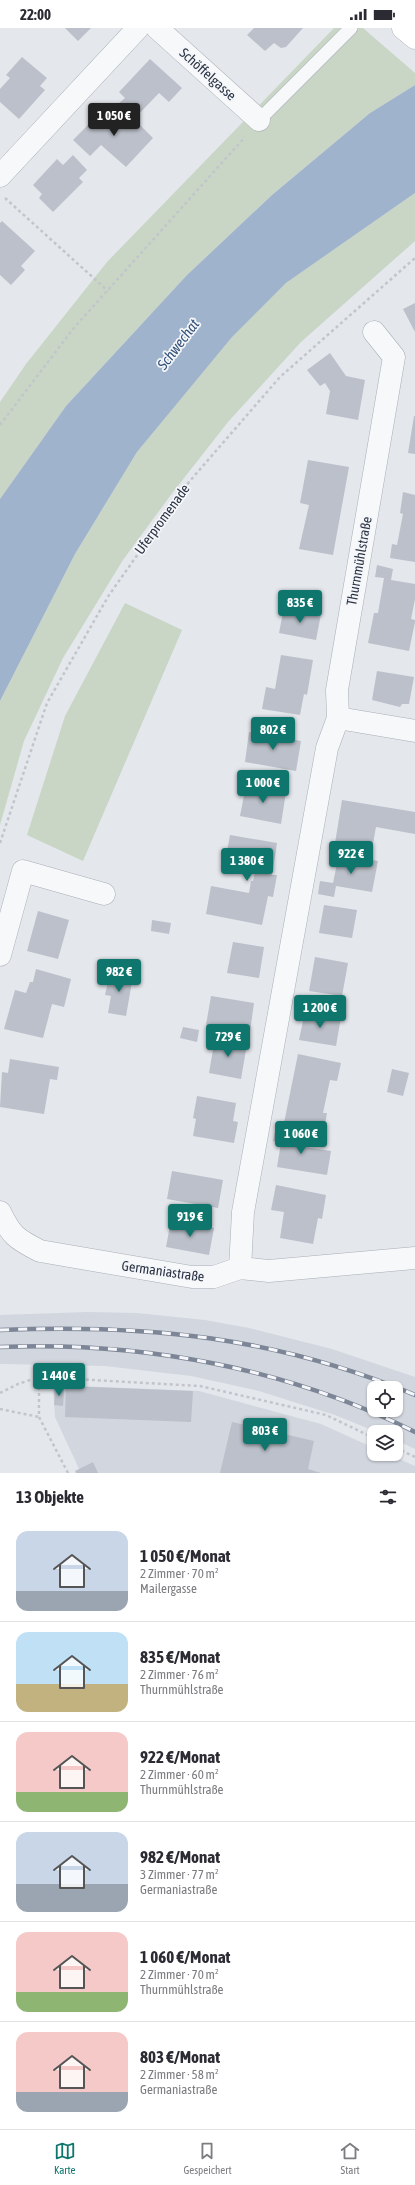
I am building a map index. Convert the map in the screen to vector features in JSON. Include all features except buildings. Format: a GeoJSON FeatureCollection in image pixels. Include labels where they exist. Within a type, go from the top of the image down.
{"type":"FeatureCollection","features":[{"type":"Feature","properties":{"kind":"main road"},"geometry":{"type":"LineString","coordinates":[[403,28],[415,38]]}},
{"type":"Feature","properties":{"kind":"street"},"geometry":{"type":"LineString","coordinates":[[1,184],[138,28]]}},
{"type":"Feature","properties":{"kind":"street","name":"Schöffelgasse"},"geometry":{"type":"LineString","coordinates":[[157,28],[260,120]]}},
{"type":"Feature","properties":{"kind":"street","name":"Thurnmühlstraße"},"geometry":{"type":"LineString","coordinates":[[240,1268],[243,1212],[327,748],[338,718],[337,690],[394,357],[374,332]]}},
{"type":"Feature","properties":{"kind":"street"},"geometry":{"type":"LineString","coordinates":[[338,718],[415,731]]}},
{"type":"Feature","properties":{"kind":"street"},"geometry":{"type":"LineString","coordinates":[[0,955],[22,871],[104,894]]}},
{"type":"Feature","properties":{"kind":"street","name":"Germaniastraße"},"geometry":{"type":"LineString","coordinates":[[0,1212],[8,1230],[21,1242],[40,1251],[192,1277],[214,1277],[240,1268],[269,1271],[415,1258]]}},
{"type":"Feature","properties":{"kind":"lane"},"geometry":{"type":"LineString","coordinates":[[260,120],[351,28]]}},
{"type":"Feature","properties":{"kind":"path"},"geometry":{"type":"LineString","coordinates":[[0,425],[74,329],[260,120]]}},
{"type":"Feature","properties":{"kind":"path"},"geometry":{"type":"LineString","coordinates":[[1,184],[4,197],[108,291]]}},
{"type":"Feature","properties":{"kind":"path","name":"Uferpromenade"},"geometry":{"type":"LineString","coordinates":[[0,843],[47,703],[113,588],[189,482],[280,377],[415,258]]}},
{"type":"Feature","properties":{"kind":"path"},"geometry":{"type":"LineString","coordinates":[[39,1378],[39,1417],[68,1473]]}},
{"type":"Feature","properties":{"kind":"path"},"geometry":{"type":"LineString","coordinates":[[0,1393],[18,1384],[39,1378],[200,1386],[326,1415],[367,1435]]}},
{"type":"Feature","properties":{"kind":"path"},"geometry":{"type":"LineString","coordinates":[[0,1409],[39,1417]]}},
{"type":"Feature","properties":{"kind":"path"},"geometry":{"type":"LineString","coordinates":[[403,1451],[415,1457]]}},
{"type":"Feature","properties":{"kind":"shaded area"},"geometry":{"type":"Polygon","coordinates":[[[87,1312],[137,1313],[205,1320],[249,1328],[332,1349],[415,1377],[415,1449],[403,1443],[403,1425],[367,1425],[367,1428],[335,1415],[259,1391],[191,1376],[105,1366],[0,1364],[0,1315],[87,1312]]]}},
{"type":"Feature","properties":{"kind":"shaded area"},"geometry":{"type":"Polygon","coordinates":[[[53,1385],[199,1391],[321,1424],[367,1445],[367,1461],[403,1461],[415,1466],[415,1473],[81,1473],[55,1417],[53,1385]]]}},
{"type":"Feature","properties":{"kind":"green space"},"geometry":{"type":"Polygon","coordinates":[[[334,28],[363,28],[415,73],[415,85],[370,113],[272,195],[187,275],[66,406],[0,499],[0,402],[26,364],[107,262],[334,28]]]}},
{"type":"Feature","properties":{"kind":"green space"},"geometry":{"type":"Polygon","coordinates":[[[415,193],[415,241],[301,342],[228,422],[170,496],[123,560],[63,658],[24,741],[0,825],[0,701],[75,554],[137,452],[232,336],[286,283],[415,193]]]}},
{"type":"Feature","properties":{"kind":"green space"},"geometry":{"type":"Polygon","coordinates":[[[125,603],[182,630],[83,861],[27,835],[65,716],[125,603]]]}},
{"type":"Feature","properties":{"kind":"water","name":"Schwechat"},"geometry":{"type":"Polygon","coordinates":[[[415,85],[415,193],[286,283],[232,337],[137,452],[75,554],[0,701],[0,499],[66,406],[187,275],[272,195],[370,113],[415,85]]]}},
{"type":"Feature","properties":{"kind":"railway"},"geometry":{"type":"LineString","coordinates":[[0,1330],[108,1329],[211,1338],[262,1347],[313,1360],[364,1375],[415,1395]]}},
{"type":"Feature","properties":{"kind":"railway"},"geometry":{"type":"LineString","coordinates":[[0,1347],[53,1346],[106,1349],[160,1354],[213,1363],[265,1375],[316,1391],[366,1410],[415,1432]]}}]}
